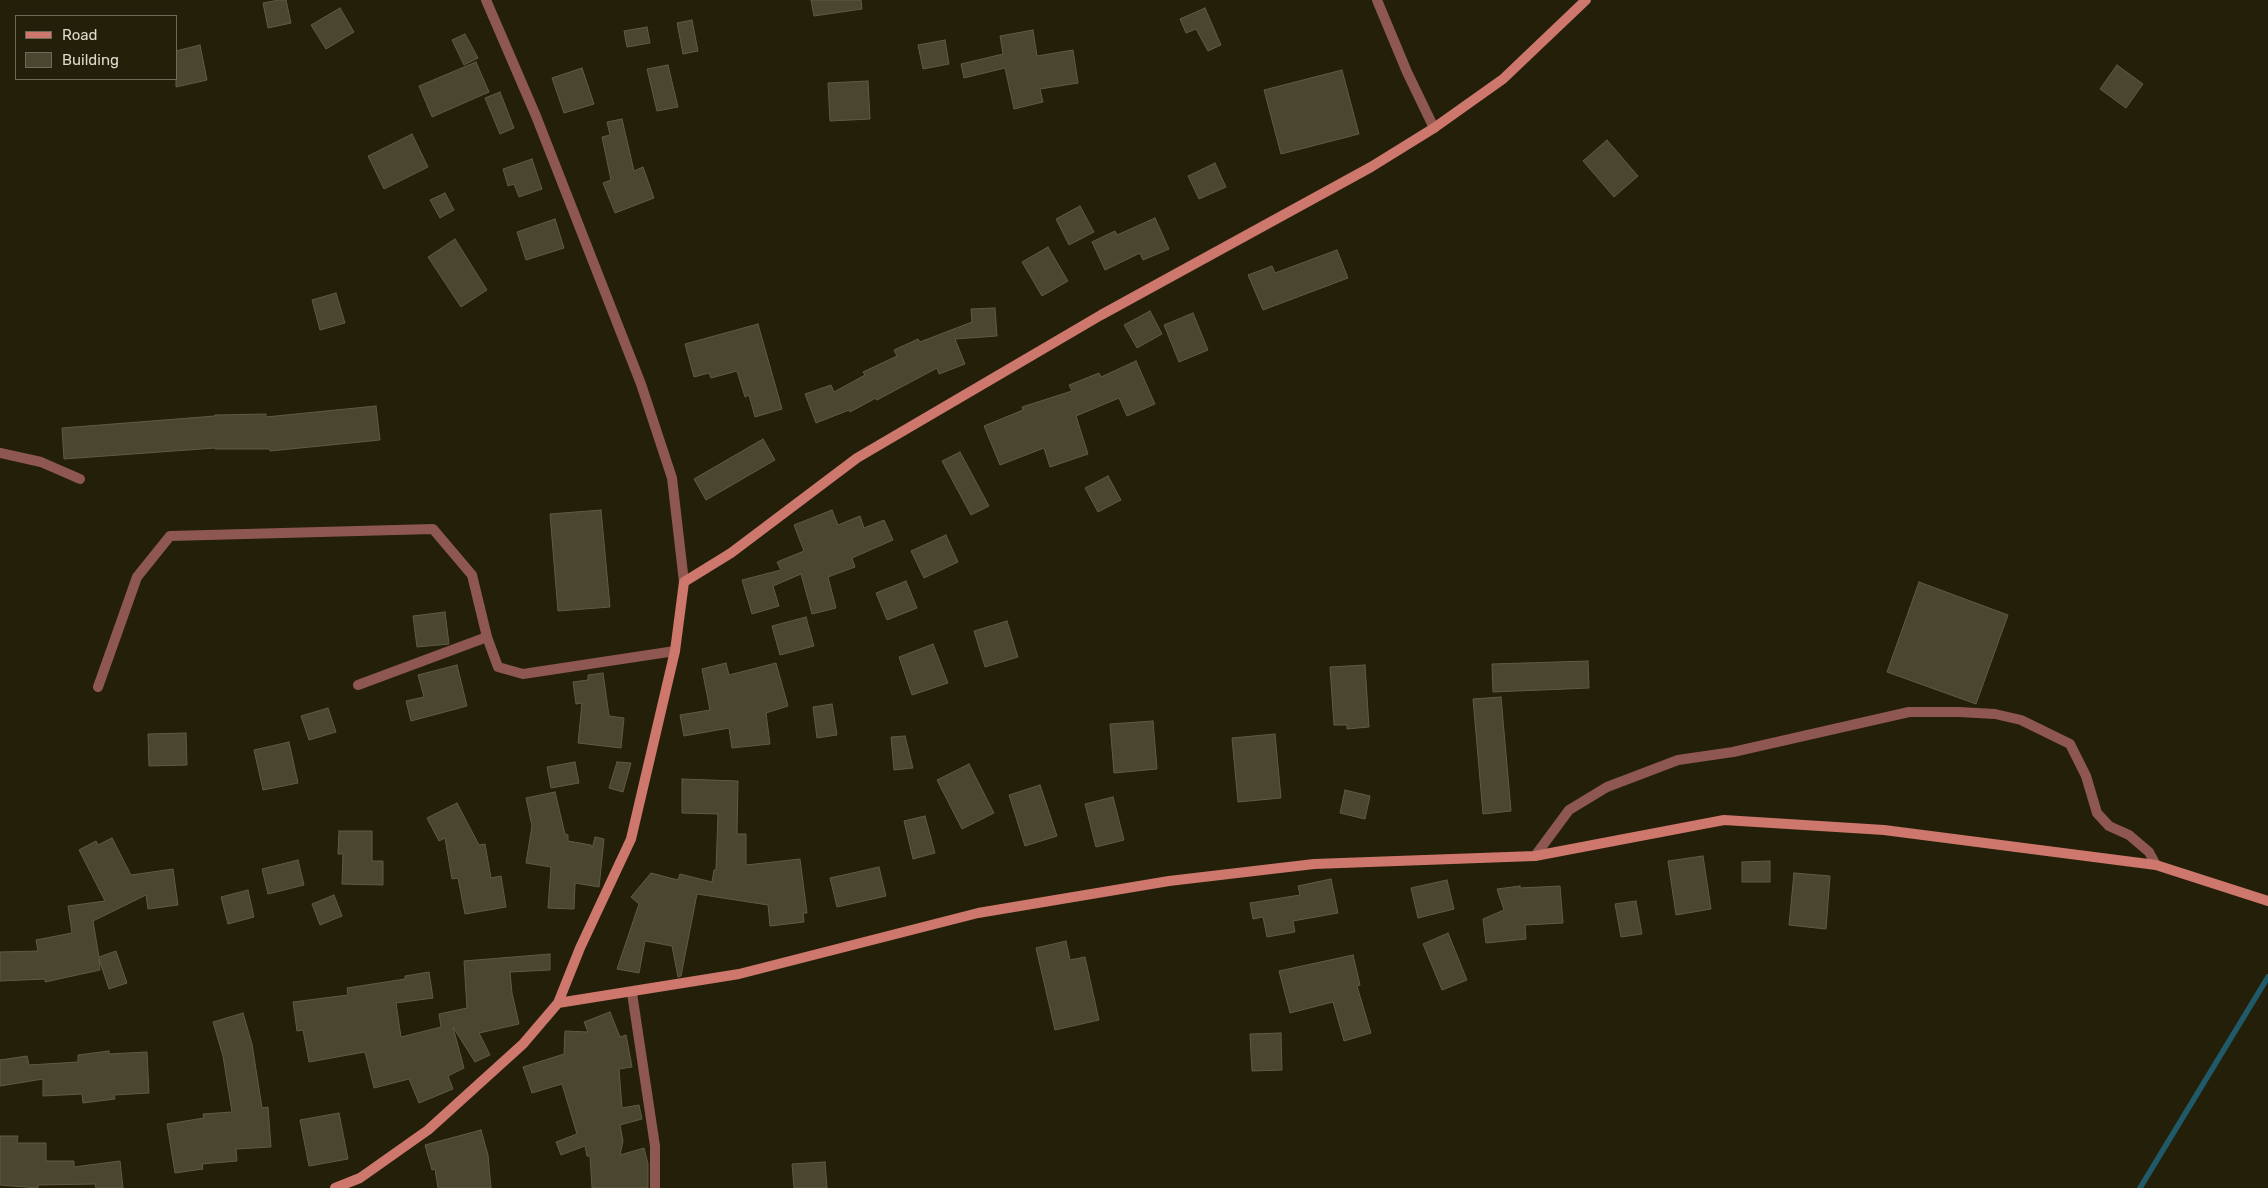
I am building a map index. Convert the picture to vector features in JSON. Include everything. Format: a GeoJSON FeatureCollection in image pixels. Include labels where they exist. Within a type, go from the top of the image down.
{"type":"FeatureCollection","features":[{"type":"Feature","properties":{"kind":"street"},"geometry":{"type":"LineString","coordinates":[[335,1188],[360,1178],[428,1130],[523,1044],[558,1003],[580,948],[631,839],[675,651],[684,582],[672,478],[641,384],[536,116],[486,0]]}},
{"type":"Feature","properties":{"kind":"street"},"geometry":{"type":"LineString","coordinates":[[1377,0],[1403,64],[1434,128]]}},
{"type":"Feature","properties":{"kind":"street"},"geometry":{"type":"LineString","coordinates":[[684,582],[731,553],[857,458],[1101,315],[1371,167],[1434,128],[1503,80],[1586,0]]}},
{"type":"Feature","properties":{"kind":"street"},"geometry":{"type":"LineString","coordinates":[[0,452],[40,462],[80,479]]}},
{"type":"Feature","properties":{"kind":"street"},"geometry":{"type":"LineString","coordinates":[[98,687],[137,577],[170,536],[433,529],[472,575],[487,637],[498,667],[523,674],[675,651]]}},
{"type":"Feature","properties":{"kind":"street"},"geometry":{"type":"LineString","coordinates":[[358,685],[487,637]]}},
{"type":"Feature","properties":{"kind":"street"},"geometry":{"type":"LineString","coordinates":[[1535,856],[1569,810],[1607,787],[1678,760],[1733,752],[1909,712],[1959,712],[1995,714],[2021,720],[2070,744],[2086,776],[2096,813],[2109,826],[2129,835],[2149,852],[2160,865]]}},
{"type":"Feature","properties":{"kind":"street"},"geometry":{"type":"LineString","coordinates":[[558,1003],[632,993],[739,974],[978,913],[1169,881],[1314,864],[1535,856],[1724,820],[1884,830],[2160,865],[2268,902]]}},
{"type":"Feature","properties":{"kind":"street"},"geometry":{"type":"LineString","coordinates":[[632,993],[654,1146],[655,1188]]}},
{"type":"Feature","properties":{"kind":"building"},"geometry":{"type":"Polygon","coordinates":[[[286,0],[291,23],[268,28],[263,3],[286,0]]]}},
{"type":"Feature","properties":{"kind":"building"},"geometry":{"type":"Polygon","coordinates":[[[811,0],[861,0],[862,9],[814,16],[811,0]]]}},
{"type":"Feature","properties":{"kind":"building"},"geometry":{"type":"Polygon","coordinates":[[[340,8],[354,32],[326,49],[311,25],[340,8]]]}},
{"type":"Feature","properties":{"kind":"building"},"geometry":{"type":"Polygon","coordinates":[[[1205,8],[1221,45],[1208,51],[1196,29],[1186,33],[1180,19],[1205,8]]]}},
{"type":"Feature","properties":{"kind":"building"},"geometry":{"type":"Polygon","coordinates":[[[692,20],[698,51],[683,54],[677,23],[692,20]]]}},
{"type":"Feature","properties":{"kind":"building"},"geometry":{"type":"Polygon","coordinates":[[[647,27],[650,43],[627,47],[624,31],[647,27]]]}},
{"type":"Feature","properties":{"kind":"building"},"geometry":{"type":"Polygon","coordinates":[[[1033,30],[1037,56],[1073,50],[1078,83],[1040,89],[1043,102],[1014,109],[1005,68],[964,78],[961,64],[1003,54],[1000,36],[1033,30]]]}},
{"type":"Feature","properties":{"kind":"building"},"geometry":{"type":"Polygon","coordinates":[[[465,34],[478,58],[464,65],[452,40],[465,34]]]}},
{"type":"Feature","properties":{"kind":"building"},"geometry":{"type":"Polygon","coordinates":[[[945,40],[949,64],[923,69],[918,45],[945,40]]]}},
{"type":"Feature","properties":{"kind":"building"},"geometry":{"type":"Polygon","coordinates":[[[200,45],[207,80],[176,87],[176,80],[178,80],[178,50],[200,45]]]}},
{"type":"Feature","properties":{"kind":"building"},"geometry":{"type":"Polygon","coordinates":[[[476,62],[489,92],[432,117],[419,86],[476,62]]]}},
{"type":"Feature","properties":{"kind":"building"},"geometry":{"type":"Polygon","coordinates":[[[668,65],[678,107],[657,111],[647,69],[668,65]]]}},
{"type":"Feature","properties":{"kind":"building"},"geometry":{"type":"Polygon","coordinates":[[[2117,65],[2143,84],[2126,108],[2100,89],[2117,65]]]}},
{"type":"Feature","properties":{"kind":"building"},"geometry":{"type":"Polygon","coordinates":[[[582,68],[594,104],[564,113],[552,78],[582,68]]]}},
{"type":"Feature","properties":{"kind":"building"},"geometry":{"type":"Polygon","coordinates":[[[1342,70],[1359,134],[1281,154],[1264,90],[1342,70]]]}},
{"type":"Feature","properties":{"kind":"building"},"geometry":{"type":"Polygon","coordinates":[[[868,81],[870,119],[830,121],[828,83],[868,81]]]}},
{"type":"Feature","properties":{"kind":"building"},"geometry":{"type":"Polygon","coordinates":[[[500,92],[514,128],[500,134],[485,98],[500,92]]]}},
{"type":"Feature","properties":{"kind":"building"},"geometry":{"type":"Polygon","coordinates":[[[622,119],[634,171],[643,167],[654,198],[615,213],[603,183],[611,180],[602,137],[610,135],[607,122],[622,119]]]}},
{"type":"Feature","properties":{"kind":"building"},"geometry":{"type":"Polygon","coordinates":[[[412,134],[428,167],[384,189],[368,156],[412,134]]]}},
{"type":"Feature","properties":{"kind":"building"},"geometry":{"type":"Polygon","coordinates":[[[1607,140],[1638,176],[1614,197],[1583,161],[1607,140]]]}},
{"type":"Feature","properties":{"kind":"building"},"geometry":{"type":"Polygon","coordinates":[[[532,159],[542,189],[519,197],[514,184],[508,186],[503,169],[532,159]]]}},
{"type":"Feature","properties":{"kind":"building"},"geometry":{"type":"Polygon","coordinates":[[[1215,163],[1226,187],[1199,199],[1188,176],[1215,163]]]}},
{"type":"Feature","properties":{"kind":"building"},"geometry":{"type":"Polygon","coordinates":[[[445,193],[454,210],[440,218],[430,200],[445,193]]]}},
{"type":"Feature","properties":{"kind":"building"},"geometry":{"type":"Polygon","coordinates":[[[1080,206],[1094,232],[1069,245],[1056,219],[1080,206]]]}},
{"type":"Feature","properties":{"kind":"building"},"geometry":{"type":"Polygon","coordinates":[[[1155,218],[1169,249],[1143,260],[1140,253],[1105,270],[1092,242],[1115,231],[1117,235],[1155,218]]]}},
{"type":"Feature","properties":{"kind":"building"},"geometry":{"type":"Polygon","coordinates":[[[555,219],[564,248],[526,260],[517,232],[555,219]]]}},
{"type":"Feature","properties":{"kind":"building"},"geometry":{"type":"Polygon","coordinates":[[[455,239],[487,290],[461,307],[428,257],[455,239]]]}},
{"type":"Feature","properties":{"kind":"building"},"geometry":{"type":"Polygon","coordinates":[[[1048,247],[1068,281],[1042,296],[1022,262],[1048,247]]]}},
{"type":"Feature","properties":{"kind":"building"},"geometry":{"type":"Polygon","coordinates":[[[1337,250],[1348,278],[1263,310],[1248,275],[1272,266],[1275,273],[1337,250]]]}},
{"type":"Feature","properties":{"kind":"building"},"geometry":{"type":"Polygon","coordinates":[[[336,293],[345,323],[320,330],[312,300],[336,293]]]}},
{"type":"Feature","properties":{"kind":"building"},"geometry":{"type":"Polygon","coordinates":[[[995,308],[997,336],[955,339],[965,364],[939,374],[937,368],[877,400],[876,398],[850,412],[849,410],[816,423],[805,394],[831,385],[834,392],[865,375],[863,372],[897,356],[894,350],[918,339],[920,342],[972,322],[971,309],[995,308]]]}},
{"type":"Feature","properties":{"kind":"building"},"geometry":{"type":"Polygon","coordinates":[[[1150,311],[1162,334],[1137,348],[1124,325],[1150,311]]]}},
{"type":"Feature","properties":{"kind":"building"},"geometry":{"type":"Polygon","coordinates":[[[1193,313],[1208,350],[1179,362],[1164,325],[1193,313]]]}},
{"type":"Feature","properties":{"kind":"building"},"geometry":{"type":"Polygon","coordinates":[[[758,324],[782,409],[755,417],[749,395],[745,397],[737,371],[711,378],[709,373],[694,377],[685,344],[758,324]]]}},
{"type":"Feature","properties":{"kind":"building"},"geometry":{"type":"Polygon","coordinates":[[[1136,361],[1155,404],[1127,416],[1119,398],[1076,416],[1088,454],[1050,467],[1044,448],[1000,465],[984,426],[1023,410],[1022,407],[1072,391],[1069,385],[1099,373],[1101,377],[1136,361]]]}},
{"type":"Feature","properties":{"kind":"building"},"geometry":{"type":"Polygon","coordinates":[[[376,406],[380,440],[270,451],[270,449],[215,448],[64,459],[62,428],[215,415],[266,414],[266,417],[376,406]]]}},
{"type":"Feature","properties":{"kind":"building"},"geometry":{"type":"Polygon","coordinates":[[[763,439],[775,460],[706,500],[694,479],[763,439]]]}},
{"type":"Feature","properties":{"kind":"building"},"geometry":{"type":"Polygon","coordinates":[[[960,452],[989,506],[971,515],[942,461],[960,452]]]}},
{"type":"Feature","properties":{"kind":"building"},"geometry":{"type":"Polygon","coordinates":[[[1108,476],[1121,500],[1098,512],[1085,488],[1108,476]]]}},
{"type":"Feature","properties":{"kind":"building"},"geometry":{"type":"Polygon","coordinates":[[[601,510],[610,607],[558,611],[550,514],[601,510]]]}},
{"type":"Feature","properties":{"kind":"building"},"geometry":{"type":"Polygon","coordinates":[[[832,510],[838,525],[860,516],[864,528],[884,520],[893,540],[852,558],[855,567],[828,577],[836,608],[812,614],[801,574],[773,586],[779,606],[752,614],[742,580],[781,570],[777,562],[804,551],[794,525],[832,510]]]}},
{"type":"Feature","properties":{"kind":"building"},"geometry":{"type":"Polygon","coordinates":[[[946,535],[958,562],[924,578],[911,551],[946,535]]]}},
{"type":"Feature","properties":{"kind":"building"},"geometry":{"type":"Polygon","coordinates":[[[906,581],[917,608],[887,620],[876,593],[906,581]]]}},
{"type":"Feature","properties":{"kind":"building"},"geometry":{"type":"Polygon","coordinates":[[[1919,582],[2008,615],[1976,704],[1887,672],[1919,582]]]}},
{"type":"Feature","properties":{"kind":"building"},"geometry":{"type":"Polygon","coordinates":[[[445,612],[449,644],[417,647],[413,616],[445,612]]]}},
{"type":"Feature","properties":{"kind":"building"},"geometry":{"type":"Polygon","coordinates":[[[806,617],[814,646],[780,655],[772,626],[806,617]]]}},
{"type":"Feature","properties":{"kind":"building"},"geometry":{"type":"Polygon","coordinates":[[[1007,621],[1018,657],[985,667],[974,631],[1007,621]]]}},
{"type":"Feature","properties":{"kind":"building"},"geometry":{"type":"Polygon","coordinates":[[[933,644],[948,683],[912,695],[899,657],[933,644]]]}},
{"type":"Feature","properties":{"kind":"building"},"geometry":{"type":"Polygon","coordinates":[[[1588,661],[1589,688],[1493,692],[1492,664],[1588,661]]]}},
{"type":"Feature","properties":{"kind":"building"},"geometry":{"type":"Polygon","coordinates":[[[726,663],[729,675],[776,663],[788,706],[766,713],[770,744],[732,748],[729,728],[684,736],[680,715],[710,710],[702,669],[726,663]]]}},
{"type":"Feature","properties":{"kind":"building"},"geometry":{"type":"Polygon","coordinates":[[[457,665],[467,706],[411,721],[406,701],[424,697],[418,675],[457,665]]]}},
{"type":"Feature","properties":{"kind":"building"},"geometry":{"type":"Polygon","coordinates":[[[1365,665],[1369,727],[1347,729],[1347,725],[1334,725],[1330,667],[1365,665]]]}},
{"type":"Feature","properties":{"kind":"building"},"geometry":{"type":"Polygon","coordinates":[[[603,673],[609,716],[624,718],[621,748],[578,743],[582,703],[576,704],[573,682],[588,680],[588,675],[603,673]]]}},
{"type":"Feature","properties":{"kind":"building"},"geometry":{"type":"Polygon","coordinates":[[[1501,697],[1511,811],[1483,814],[1473,699],[1501,697]]]}},
{"type":"Feature","properties":{"kind":"building"},"geometry":{"type":"Polygon","coordinates":[[[832,704],[837,735],[817,738],[813,707],[832,704]]]}},
{"type":"Feature","properties":{"kind":"building"},"geometry":{"type":"Polygon","coordinates":[[[328,708],[336,732],[309,740],[301,716],[328,708]]]}},
{"type":"Feature","properties":{"kind":"building"},"geometry":{"type":"Polygon","coordinates":[[[1153,721],[1157,769],[1114,773],[1110,724],[1153,721]]]}},
{"type":"Feature","properties":{"kind":"building"},"geometry":{"type":"Polygon","coordinates":[[[186,733],[187,765],[149,766],[148,734],[186,733]]]}},
{"type":"Feature","properties":{"kind":"building"},"geometry":{"type":"Polygon","coordinates":[[[1275,734],[1281,798],[1238,802],[1232,738],[1275,734]]]}},
{"type":"Feature","properties":{"kind":"building"},"geometry":{"type":"Polygon","coordinates":[[[905,736],[913,768],[894,770],[891,737],[905,736]]]}},
{"type":"Feature","properties":{"kind":"building"},"geometry":{"type":"Polygon","coordinates":[[[289,742],[298,783],[263,790],[254,750],[289,742]]]}},
{"type":"Feature","properties":{"kind":"building"},"geometry":{"type":"Polygon","coordinates":[[[575,762],[579,783],[551,788],[547,767],[575,762]]]}},
{"type":"Feature","properties":{"kind":"building"},"geometry":{"type":"Polygon","coordinates":[[[617,762],[631,763],[623,792],[609,788],[617,762]]]}},
{"type":"Feature","properties":{"kind":"building"},"geometry":{"type":"Polygon","coordinates":[[[969,764],[994,813],[962,829],[937,780],[969,764]]]}},
{"type":"Feature","properties":{"kind":"building"},"geometry":{"type":"Polygon","coordinates":[[[682,779],[738,781],[737,834],[746,834],[746,865],[800,859],[807,913],[803,913],[804,922],[770,926],[768,905],[697,894],[681,976],[678,977],[672,946],[645,941],[639,973],[617,969],[639,904],[631,897],[651,873],[678,880],[680,874],[712,882],[714,870],[716,870],[718,814],[682,813],[682,779]]]}},
{"type":"Feature","properties":{"kind":"building"},"geometry":{"type":"Polygon","coordinates":[[[1040,785],[1057,836],[1025,846],[1009,795],[1040,785]]]}},
{"type":"Feature","properties":{"kind":"building"},"geometry":{"type":"Polygon","coordinates":[[[1345,790],[1370,796],[1365,819],[1340,813],[1345,790]]]}},
{"type":"Feature","properties":{"kind":"building"},"geometry":{"type":"Polygon","coordinates":[[[555,792],[565,834],[568,835],[568,841],[591,845],[592,849],[595,837],[604,839],[599,887],[575,883],[574,909],[548,908],[551,867],[526,863],[532,826],[526,798],[555,792]]]}},
{"type":"Feature","properties":{"kind":"building"},"geometry":{"type":"Polygon","coordinates":[[[1113,797],[1124,840],[1096,847],[1085,804],[1113,797]]]}},
{"type":"Feature","properties":{"kind":"building"},"geometry":{"type":"Polygon","coordinates":[[[457,803],[479,845],[485,844],[491,878],[501,876],[506,907],[465,914],[458,878],[452,879],[445,838],[439,841],[427,818],[457,803]]]}},
{"type":"Feature","properties":{"kind":"building"},"geometry":{"type":"Polygon","coordinates":[[[925,816],[935,853],[913,859],[904,821],[925,816]]]}},
{"type":"Feature","properties":{"kind":"building"},"geometry":{"type":"Polygon","coordinates":[[[339,831],[372,831],[372,861],[383,861],[383,885],[342,884],[343,854],[338,854],[339,831]]]}},
{"type":"Feature","properties":{"kind":"building"},"geometry":{"type":"Polygon","coordinates":[[[112,838],[131,875],[173,869],[178,905],[148,909],[146,895],[93,921],[99,957],[116,951],[127,983],[109,989],[99,959],[100,970],[45,982],[45,979],[0,981],[0,952],[38,951],[36,940],[72,933],[68,906],[105,901],[79,850],[96,841],[98,845],[112,838]]]}},
{"type":"Feature","properties":{"kind":"building"},"geometry":{"type":"Polygon","coordinates":[[[1703,856],[1711,909],[1676,915],[1668,861],[1703,856]]]}},
{"type":"Feature","properties":{"kind":"building"},"geometry":{"type":"Polygon","coordinates":[[[298,860],[304,885],[268,894],[262,869],[298,860]]]}},
{"type":"Feature","properties":{"kind":"building"},"geometry":{"type":"Polygon","coordinates":[[[1770,861],[1770,882],[1742,882],[1742,862],[1770,861]]]}},
{"type":"Feature","properties":{"kind":"building"},"geometry":{"type":"Polygon","coordinates":[[[879,867],[886,896],[837,907],[830,878],[879,867]]]}},
{"type":"Feature","properties":{"kind":"building"},"geometry":{"type":"Polygon","coordinates":[[[1794,873],[1830,876],[1826,929],[1789,925],[1794,873]]]}},
{"type":"Feature","properties":{"kind":"building"},"geometry":{"type":"Polygon","coordinates":[[[1331,879],[1338,913],[1293,921],[1295,932],[1267,937],[1263,917],[1253,919],[1250,903],[1300,895],[1298,886],[1331,879]]]}},
{"type":"Feature","properties":{"kind":"building"},"geometry":{"type":"Polygon","coordinates":[[[1447,880],[1454,909],[1418,918],[1411,888],[1447,880]]]}},
{"type":"Feature","properties":{"kind":"building"},"geometry":{"type":"Polygon","coordinates":[[[1520,886],[1520,888],[1560,886],[1563,923],[1525,925],[1526,939],[1486,943],[1483,919],[1504,910],[1497,889],[1520,886]]]}},
{"type":"Feature","properties":{"kind":"building"},"geometry":{"type":"Polygon","coordinates":[[[248,890],[254,917],[228,924],[221,897],[248,890]]]}},
{"type":"Feature","properties":{"kind":"building"},"geometry":{"type":"Polygon","coordinates":[[[334,895],[342,916],[320,925],[312,904],[334,895]]]}},
{"type":"Feature","properties":{"kind":"building"},"geometry":{"type":"Polygon","coordinates":[[[1636,901],[1642,934],[1621,937],[1615,904],[1636,901]]]}},
{"type":"Feature","properties":{"kind":"building"},"geometry":{"type":"Polygon","coordinates":[[[1448,933],[1467,980],[1442,990],[1423,944],[1448,933]]]}},
{"type":"Feature","properties":{"kind":"building"},"geometry":{"type":"Polygon","coordinates":[[[1066,941],[1070,960],[1085,957],[1099,1020],[1055,1030],[1036,948],[1066,941]]]}},
{"type":"Feature","properties":{"kind":"building"},"geometry":{"type":"Polygon","coordinates":[[[550,954],[550,970],[510,972],[512,993],[519,1024],[479,1033],[490,1055],[475,1062],[453,1027],[464,1068],[448,1076],[453,1089],[419,1103],[409,1079],[374,1088],[365,1052],[309,1062],[303,1030],[297,1031],[293,1002],[348,995],[347,988],[405,979],[405,976],[429,972],[433,998],[396,1003],[401,1037],[441,1027],[439,1014],[467,1008],[464,961],[550,954]]]}},
{"type":"Feature","properties":{"kind":"building"},"geometry":{"type":"Polygon","coordinates":[[[1353,955],[1360,985],[1357,986],[1371,1033],[1344,1041],[1333,1002],[1290,1013],[1279,971],[1353,955]]]}},
{"type":"Feature","properties":{"kind":"building"},"geometry":{"type":"Polygon","coordinates":[[[610,1012],[620,1037],[626,1035],[632,1067],[619,1069],[622,1108],[639,1105],[642,1119],[620,1125],[623,1141],[620,1155],[644,1148],[648,1164],[648,1188],[592,1188],[590,1156],[587,1156],[585,1146],[561,1155],[556,1142],[577,1134],[562,1084],[532,1093],[523,1067],[564,1054],[565,1031],[588,1032],[584,1022],[610,1012]]]}},
{"type":"Feature","properties":{"kind":"building"},"geometry":{"type":"Polygon","coordinates":[[[243,1013],[252,1044],[262,1108],[268,1107],[271,1147],[236,1149],[237,1161],[202,1164],[203,1169],[175,1173],[167,1124],[204,1118],[203,1114],[232,1112],[223,1056],[213,1022],[243,1013]]]}},
{"type":"Feature","properties":{"kind":"building"},"geometry":{"type":"Polygon","coordinates":[[[1281,1033],[1282,1070],[1252,1071],[1250,1034],[1281,1033]]]}},
{"type":"Feature","properties":{"kind":"building"},"geometry":{"type":"Polygon","coordinates":[[[109,1051],[109,1054],[147,1052],[149,1093],[114,1095],[115,1099],[83,1103],[82,1094],[43,1096],[43,1079],[0,1086],[0,1060],[27,1056],[29,1065],[78,1062],[78,1055],[109,1051]]]}},
{"type":"Feature","properties":{"kind":"building"},"geometry":{"type":"Polygon","coordinates":[[[339,1113],[348,1159],[309,1166],[300,1120],[339,1113]]]}},
{"type":"Feature","properties":{"kind":"building"},"geometry":{"type":"Polygon","coordinates":[[[481,1130],[488,1155],[491,1188],[438,1188],[435,1169],[432,1170],[425,1145],[481,1130]]]}},
{"type":"Feature","properties":{"kind":"building"},"geometry":{"type":"Polygon","coordinates":[[[0,1136],[18,1136],[17,1143],[46,1143],[46,1161],[74,1161],[74,1167],[120,1161],[123,1188],[96,1188],[95,1184],[38,1185],[38,1188],[0,1185],[0,1136]]]}},
{"type":"Feature","properties":{"kind":"building"},"geometry":{"type":"Polygon","coordinates":[[[825,1162],[827,1188],[794,1188],[792,1164],[825,1162]]]}},
{"type":"Feature","properties":{"kind":"waterway"},"geometry":{"type":"LineString","coordinates":[[2140,1188],[2268,977]]}}]}
